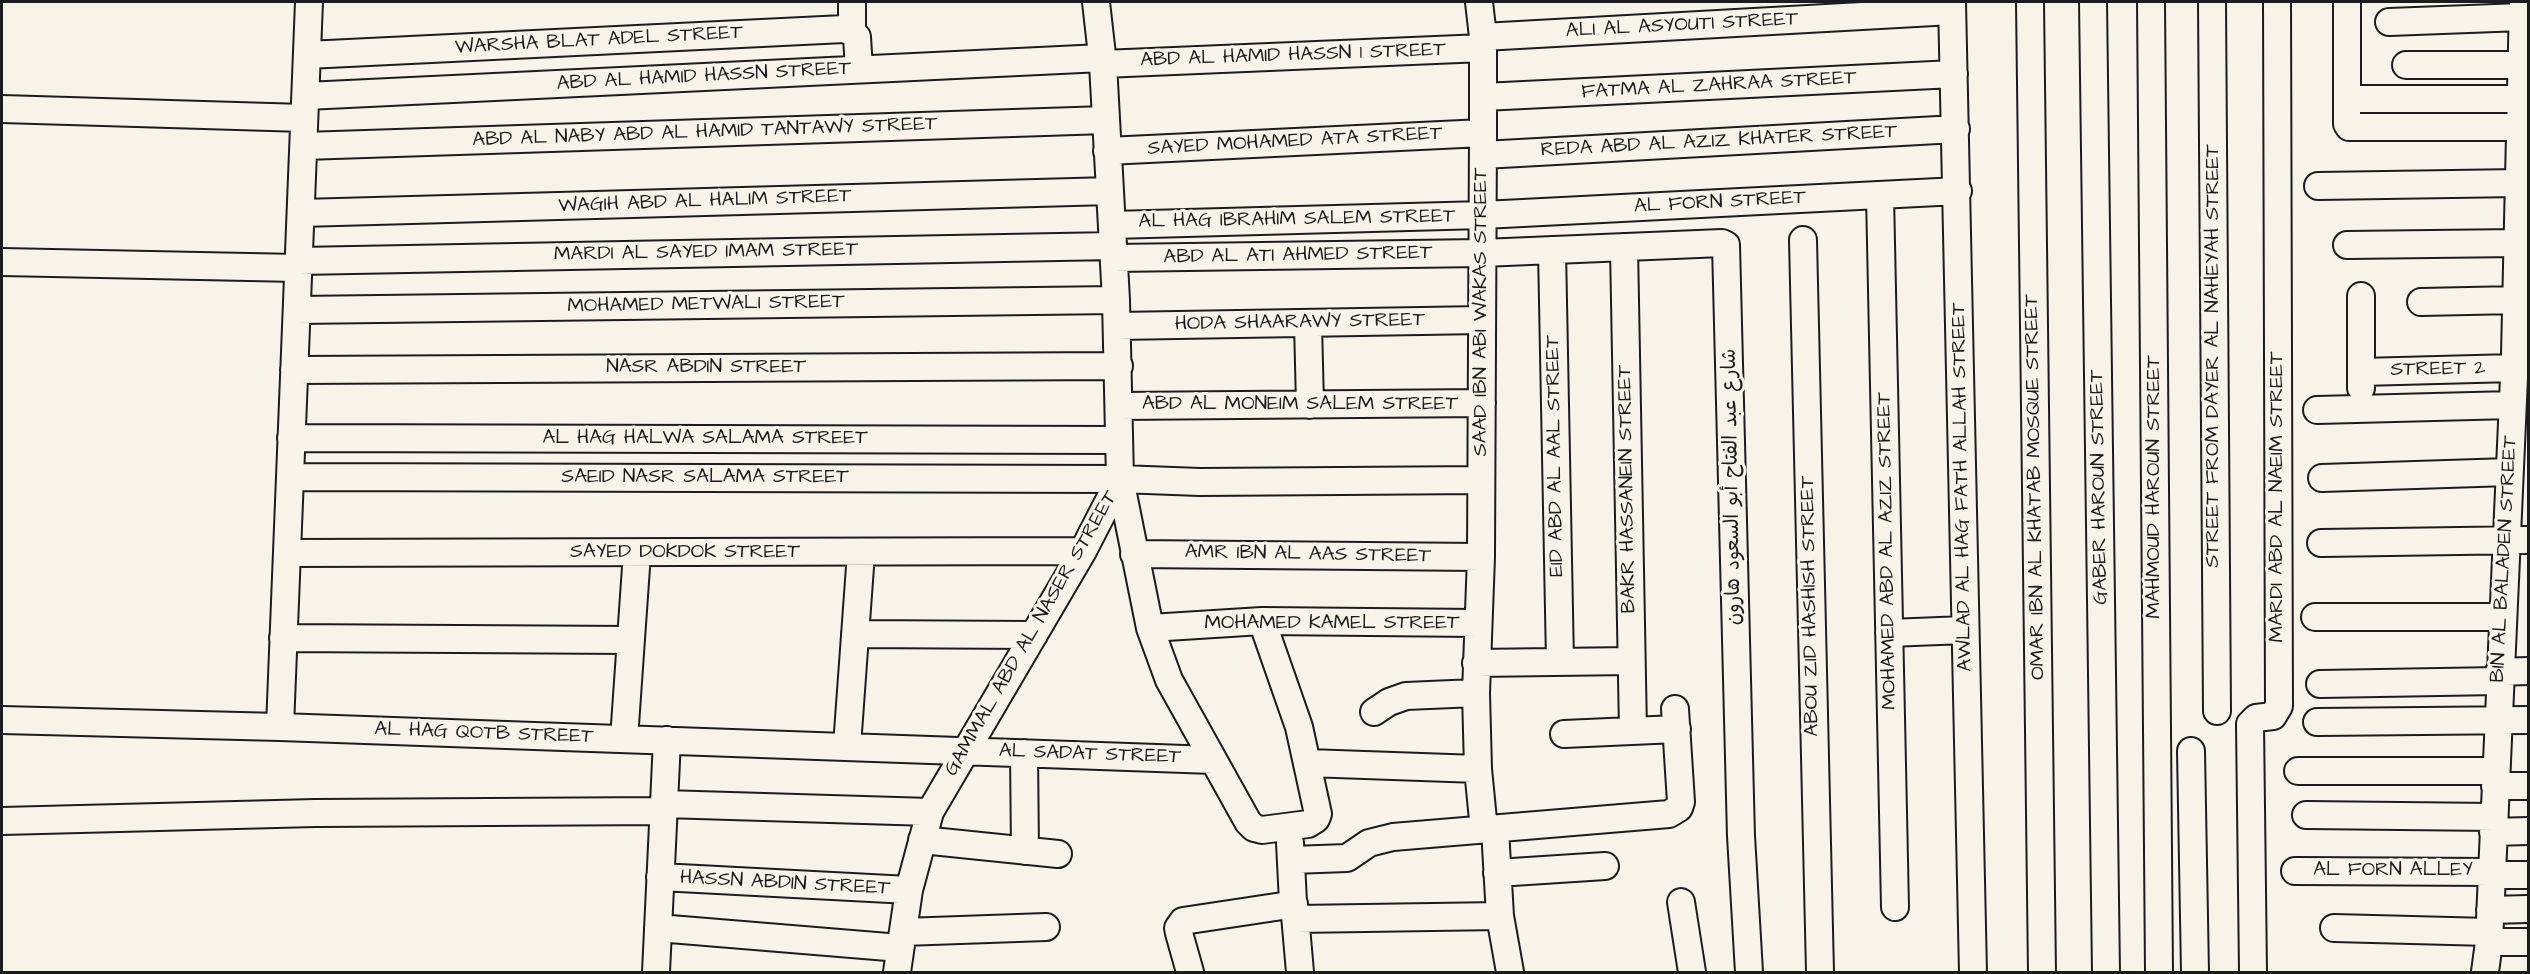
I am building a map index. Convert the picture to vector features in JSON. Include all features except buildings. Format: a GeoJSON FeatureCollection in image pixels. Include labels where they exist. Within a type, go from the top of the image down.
{"type":"FeatureCollection","features":[{"type":"Feature","properties":{"kind":"street"},"geometry":{"type":"LineString","coordinates":[[279,727],[309,2]]}},
{"type":"Feature","properties":{"kind":"street"},"geometry":{"type":"LineString","coordinates":[[852,2],[852,32],[858,42],[859,69]]}},
{"type":"Feature","properties":{"kind":"street","name":"GAMMAL ABD AL NASER STREET"},"geometry":{"type":"LineString","coordinates":[[900,951],[909,890],[930,812],[1083,552],[1120,479],[1116,300],[1106,120],[1096,2]]}},
{"type":"Feature","properties":{"kind":"street","name":"SAAD IBN ABI WAKAS STREET"},"geometry":{"type":"LineString","coordinates":[[1479,2],[1483,43],[1483,215],[1481,557],[1476,663],[1478,769],[1497,873],[1500,915],[1510,972]]}},
{"type":"Feature","properties":{"kind":"street","name":"OMAR IBN AL KHATAB MOSQUE STREET"},"geometry":{"type":"LineString","coordinates":[[2030,2],[2042,972]]}},
{"type":"Feature","properties":{"kind":"street","name":"GABER HAROUN STREET"},"geometry":{"type":"LineString","coordinates":[[2093,2],[2106,972]]}},
{"type":"Feature","properties":{"kind":"street","name":"MAHMOUD HAROUN STREET"},"geometry":{"type":"LineString","coordinates":[[2151,2],[2159,972]]}},
{"type":"Feature","properties":{"kind":"street","name":"STREET FROM DAYER AL NAHEYAH STREET"},"geometry":{"type":"LineString","coordinates":[[2212,2],[2217,711]]}},
{"type":"Feature","properties":{"kind":"street","name":"MARDI ABD AL NAEIM STREET"},"geometry":{"type":"LineString","coordinates":[[2253,972],[2250,724],[2256,718],[2273,716],[2279,706],[2277,2]]}},
{"type":"Feature","properties":{"kind":"street"},"geometry":{"type":"LineString","coordinates":[[2347,2],[2347,124],[2352,128],[2520,127]]}},
{"type":"Feature","properties":{"kind":"street","name":"ALI AL ASYOUTI STREET"},"geometry":{"type":"LineString","coordinates":[[1483,43],[1952,6]]}},
{"type":"Feature","properties":{"kind":"street","name":"AWLAD AL HAG FATH ALLAH STREET"},"geometry":{"type":"LineString","coordinates":[[1952,6],[1958,191],[1973,972]]}},
{"type":"Feature","properties":{"kind":"street"},"geometry":{"type":"LineString","coordinates":[[2389,22],[2522,9]]}},
{"type":"Feature","properties":{"kind":"street","name":"BIN AL BALADEN STREET"},"geometry":{"type":"LineString","coordinates":[[2485,972],[2490,928],[2502,617],[2517,541],[2516,469],[2520,431],[2512,405],[2519,359],[2522,9]]}},
{"type":"Feature","properties":{"kind":"street","name":"WARSHA BLAT ADEL STREET"},"geometry":{"type":"LineString","coordinates":[[307,55],[844,29],[852,32]]}},
{"type":"Feature","properties":{"kind":"street","name":"ABD AL HAMID HASSN 1 STREET"},"geometry":{"type":"LineString","coordinates":[[1102,61],[1483,43]]}},
{"type":"Feature","properties":{"kind":"street","name":"ABD AL HAMID HASSN STREET"},"geometry":{"type":"LineString","coordinates":[[2,109],[305,107],[859,69],[1102,61]]}},
{"type":"Feature","properties":{"kind":"street"},"geometry":{"type":"LineString","coordinates":[[2406,65],[2521,65]]}},
{"type":"Feature","properties":{"kind":"street","name":"FATMA AL ZAHRAA STREET"},"geometry":{"type":"LineString","coordinates":[[1483,97],[1954,74]]}},
{"type":"Feature","properties":{"kind":"street"},"geometry":{"type":"LineString","coordinates":[[2347,99],[2523,95]]}},
{"type":"Feature","properties":{"kind":"street","name":"ABD AL NABY ABD AL HAMID TANTAWY STREET"},"geometry":{"type":"LineString","coordinates":[[304,146],[1106,120]]}},
{"type":"Feature","properties":{"kind":"street","name":"REDA ABD AL AZIZ KHATER STREET"},"geometry":{"type":"LineString","coordinates":[[1483,144],[1956,129]]}},
{"type":"Feature","properties":{"kind":"street","name":"SAYED MOHAMED ATA STREET"},"geometry":{"type":"LineString","coordinates":[[1107,151],[1483,144]]}},
{"type":"Feature","properties":{"kind":"street"},"geometry":{"type":"LineString","coordinates":[[2318,186],[2522,174]]}},
{"type":"Feature","properties":{"kind":"street","name":"WAGIH ABD AL HALIM STREET"},"geometry":{"type":"LineString","coordinates":[[301,213],[1110,191]]}},
{"type":"Feature","properties":{"kind":"street","name":"AL FORN STREET"},"geometry":{"type":"LineString","coordinates":[[1483,215],[1958,191]]}},
{"type":"Feature","properties":{"kind":"street","name":"MOHAMED ABD AL AZIZ STREET"},"geometry":{"type":"LineString","coordinates":[[1880,195],[1895,907]]}},
{"type":"Feature","properties":{"kind":"street","name":"AL HAG IBRAHIM SALEM STREET"},"geometry":{"type":"LineString","coordinates":[[1113,243],[1483,215]]}},
{"type":"Feature","properties":{"kind":"street"},"geometry":{"type":"LineString","coordinates":[[2347,245],[2521,233]]}},
{"type":"Feature","properties":{"kind":"street","name":"ABOU ZID HASHISH STREET"},"geometry":{"type":"LineString","coordinates":[[1803,240],[1820,972]]}},
{"type":"Feature","properties":{"kind":"street","name":"ABD AL ATI AHMED STREET"},"geometry":{"type":"LineString","coordinates":[[1113,243],[1482,253]]}},
{"type":"Feature","properties":{"kind":"street","name":"MARDI AL SAYED IMAM STREET"},"geometry":{"type":"LineString","coordinates":[[2,262],[299,264],[1113,243]]}},
{"type":"Feature","properties":{"kind":"street","name":"شارع عبد الفتاح أبو السعود هارون"},"geometry":{"type":"LineString","coordinates":[[1482,253],[1722,243],[1727,247],[1745,971]]}},
{"type":"Feature","properties":{"kind":"street","name":"BAKR HASSANEIN STREET"},"geometry":{"type":"LineString","coordinates":[[1624,247],[1633,731]]}},
{"type":"Feature","properties":{"kind":"street","name":"EID ABD AL AAL STREET"},"geometry":{"type":"LineString","coordinates":[[1552,250],[1560,662]]}},
{"type":"Feature","properties":{"kind":"street"},"geometry":{"type":"LineString","coordinates":[[2421,302],[2520,294]]}},
{"type":"Feature","properties":{"kind":"street"},"geometry":{"type":"LineString","coordinates":[[2361,296],[2362,409]]}},
{"type":"Feature","properties":{"kind":"street","name":"MOHAMED METWALI STREET"},"geometry":{"type":"LineString","coordinates":[[297,310],[1116,300]]}},
{"type":"Feature","properties":{"kind":"street","name":"HODA SHAARAWY STREET"},"geometry":{"type":"LineString","coordinates":[[1117,326],[1482,320]]}},
{"type":"Feature","properties":{"kind":"street"},"geometry":{"type":"LineString","coordinates":[[1308,323],[1310,405]]}},
{"type":"Feature","properties":{"kind":"street","name":"STREET 2"},"geometry":{"type":"LineString","coordinates":[[2361,372],[2519,359]]}},
{"type":"Feature","properties":{"kind":"street","name":"NASR ABDIN STREET"},"geometry":{"type":"LineString","coordinates":[[294,370],[1119,366]]}},
{"type":"Feature","properties":{"kind":"street","name":"ABD AL MONEIM SALEM STREET"},"geometry":{"type":"LineString","coordinates":[[1119,406],[1482,403]]}},
{"type":"Feature","properties":{"kind":"street"},"geometry":{"type":"LineString","coordinates":[[2317,410],[2512,405]]}},
{"type":"Feature","properties":{"kind":"street","name":"AL HAG HALWA SALAMA STREET"},"geometry":{"type":"LineString","coordinates":[[291,438],[1119,440]]}},
{"type":"Feature","properties":{"kind":"street"},"geometry":{"type":"LineString","coordinates":[[2322,478],[2516,469]]}},
{"type":"Feature","properties":{"kind":"street","name":"SAEID NASR SALAMA STREET"},"geometry":{"type":"LineString","coordinates":[[290,477],[1120,479],[1200,482],[1482,480]]}},
{"type":"Feature","properties":{"kind":"street"},"geometry":{"type":"LineString","coordinates":[[1120,479],[1150,628],[1169,680],[1250,826],[1262,830],[1289,828],[1312,822],[1318,814],[1299,726],[1262,621]]}},
{"type":"Feature","properties":{"kind":"street"},"geometry":{"type":"LineString","coordinates":[[2321,543],[2517,541]]}},
{"type":"Feature","properties":{"kind":"street","name":"SAYED DOKDOK STREET"},"geometry":{"type":"LineString","coordinates":[[287,553],[1083,552]]}},
{"type":"Feature","properties":{"kind":"street"},"geometry":{"type":"LineString","coordinates":[[624,739],[637,553]]}},
{"type":"Feature","properties":{"kind":"street"},"geometry":{"type":"LineString","coordinates":[[847,746],[861,553]]}},
{"type":"Feature","properties":{"kind":"street","name":"AMR IBN AL AAS STREET"},"geometry":{"type":"LineString","coordinates":[[1134,554],[1481,557]]}},
{"type":"Feature","properties":{"kind":"street"},"geometry":{"type":"LineString","coordinates":[[2315,617],[2502,617]]}},
{"type":"Feature","properties":{"kind":"street","name":"MOHAMED KAMEL STREET"},"geometry":{"type":"LineString","coordinates":[[1150,628],[1262,621],[1478,623]]}},
{"type":"Feature","properties":{"kind":"street"},"geometry":{"type":"LineString","coordinates":[[1890,633],[1965,630]]}},
{"type":"Feature","properties":{"kind":"street"},"geometry":{"type":"LineString","coordinates":[[855,634],[1034,635]]}},
{"type":"Feature","properties":{"kind":"street"},"geometry":{"type":"LineString","coordinates":[[283,638],[631,640]]}},
{"type":"Feature","properties":{"kind":"street"},"geometry":{"type":"LineString","coordinates":[[1476,663],[1631,661]]}},
{"type":"Feature","properties":{"kind":"street"},"geometry":{"type":"LineString","coordinates":[[2320,684],[2499,677],[2529,671]]}},
{"type":"Feature","properties":{"kind":"street"},"geometry":{"type":"LineString","coordinates":[[1374,712],[1389,702],[1406,696],[1476,693]]}},
{"type":"Feature","properties":{"kind":"street"},"geometry":{"type":"LineString","coordinates":[[1292,860],[1347,858],[1381,838],[1669,814],[1674,812],[1681,802],[1676,719],[1633,731],[1564,734]]}},
{"type":"Feature","properties":{"kind":"street","name":"AL HAG QOTB STREET"},"geometry":{"type":"LineString","coordinates":[[2,720],[967,750]]}},
{"type":"Feature","properties":{"kind":"street"},"geometry":{"type":"LineString","coordinates":[[2317,722],[2529,720]]}},
{"type":"Feature","properties":{"kind":"street"},"geometry":{"type":"LineString","coordinates":[[656,972],[667,740]]}},
{"type":"Feature","properties":{"kind":"street","name":"AL SADAT STREET"},"geometry":{"type":"LineString","coordinates":[[967,750],[1213,760]]}},
{"type":"Feature","properties":{"kind":"street"},"geometry":{"type":"LineString","coordinates":[[2191,751],[2195,972]]}},
{"type":"Feature","properties":{"kind":"street"},"geometry":{"type":"LineString","coordinates":[[1024,753],[1025,851]]}},
{"type":"Feature","properties":{"kind":"street"},"geometry":{"type":"LineString","coordinates":[[1308,763],[1478,769]]}},
{"type":"Feature","properties":{"kind":"street"},"geometry":{"type":"LineString","coordinates":[[2298,771],[2495,779],[2529,786]]}},
{"type":"Feature","properties":{"kind":"street"},"geometry":{"type":"LineString","coordinates":[[2,821],[315,813],[664,808],[930,812]]}},
{"type":"Feature","properties":{"kind":"street"},"geometry":{"type":"LineString","coordinates":[[2306,815],[2493,824],[2529,831]]}},
{"type":"Feature","properties":{"kind":"street"},"geometry":{"type":"LineString","coordinates":[[1289,828],[1300,972]]}},
{"type":"Feature","properties":{"kind":"street"},"geometry":{"type":"LineString","coordinates":[[922,840],[1058,854]]}},
{"type":"Feature","properties":{"kind":"street"},"geometry":{"type":"LineString","coordinates":[[1497,873],[1605,866]]}},
{"type":"Feature","properties":{"kind":"street","name":"AL FORN ALLEY"},"geometry":{"type":"LineString","coordinates":[[2295,871],[2529,875]]}},
{"type":"Feature","properties":{"kind":"street","name":"HASSN ABDIN STREET"},"geometry":{"type":"LineString","coordinates":[[660,877],[909,890]]}},
{"type":"Feature","properties":{"kind":"street"},"geometry":{"type":"LineString","coordinates":[[1681,902],[1692,972]]}},
{"type":"Feature","properties":{"kind":"street"},"geometry":{"type":"LineString","coordinates":[[1190,972],[1178,928],[1183,921],[1289,905],[1295,911],[1500,915]]}},
{"type":"Feature","properties":{"kind":"street"},"geometry":{"type":"LineString","coordinates":[[2490,928],[2529,909]]}},
{"type":"Feature","properties":{"kind":"street"},"geometry":{"type":"LineString","coordinates":[[658,928],[900,951],[1046,927]]}},
{"type":"Feature","properties":{"kind":"street"},"geometry":{"type":"LineString","coordinates":[[2334,928],[2490,928],[2529,942]]}}]}
